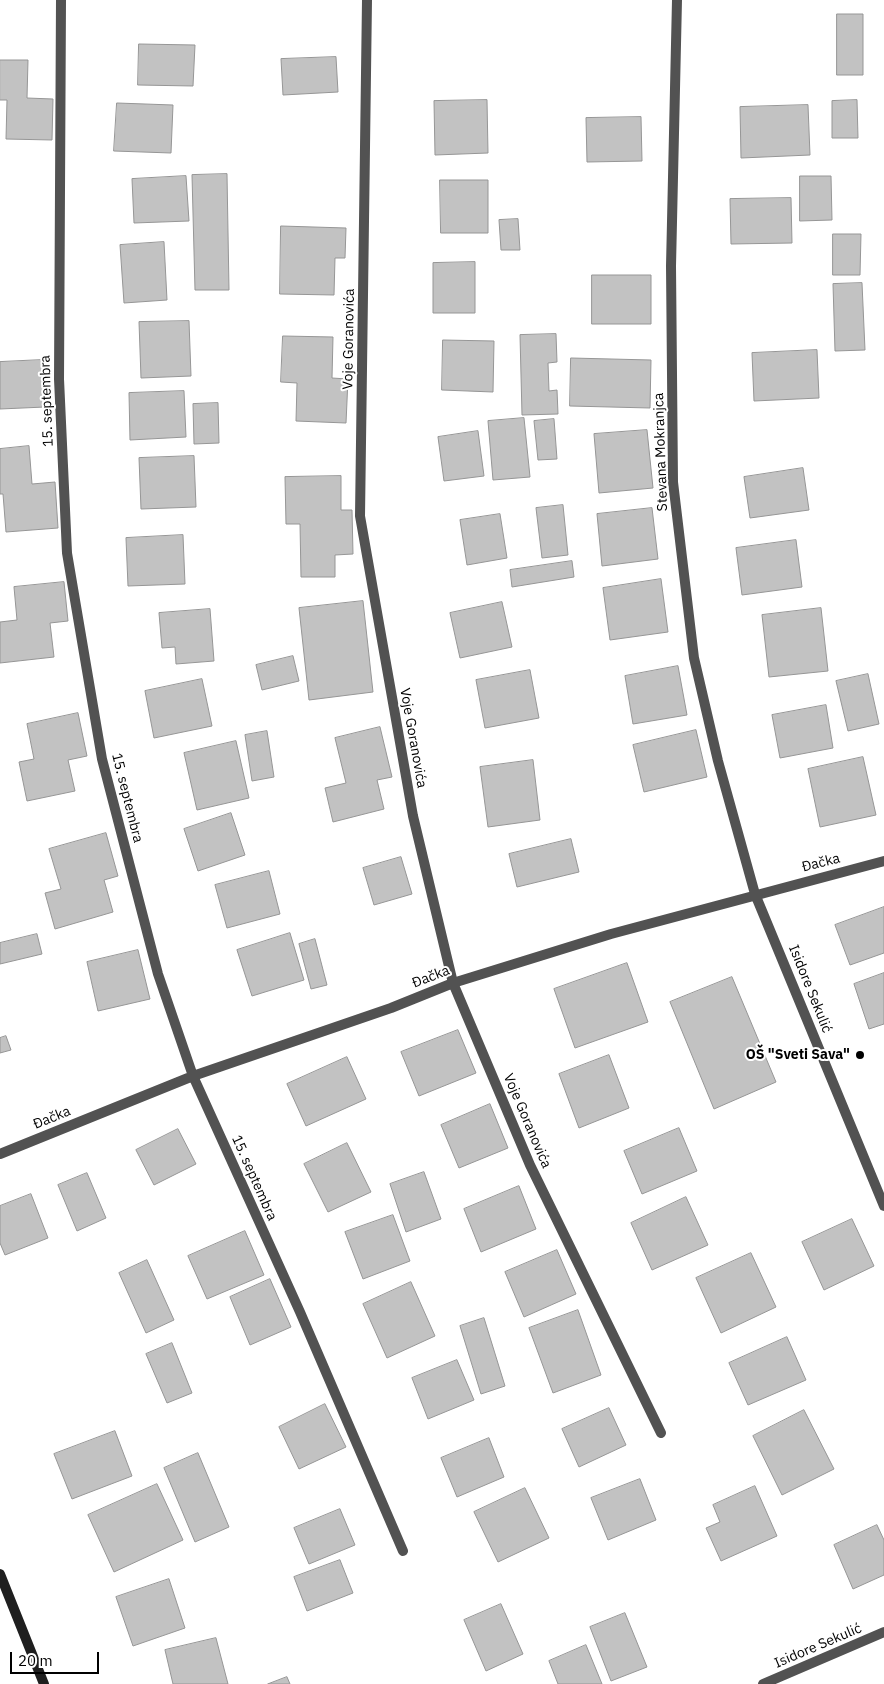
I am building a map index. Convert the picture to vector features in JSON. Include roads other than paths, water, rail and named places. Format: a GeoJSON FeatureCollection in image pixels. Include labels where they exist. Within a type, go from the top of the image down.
{"type":"FeatureCollection","features":[{"type":"Feature","properties":{"kind":"street","name":"15. septembra"},"geometry":{"type":"LineString","coordinates":[[61,0],[59,380],[67,553],[102,759],[158,974],[193,1076],[300,1312],[403,1551]]}},
{"type":"Feature","properties":{"kind":"street","name":"Voje Goranovića"},"geometry":{"type":"LineString","coordinates":[[367,0],[360,516],[413,816],[453,983],[530,1164],[661,1433]]}},
{"type":"Feature","properties":{"kind":"street","name":"Stevana Mokranjca"},"geometry":{"type":"LineString","coordinates":[[677,0],[671,266],[673,482],[694,658],[718,761],[756,894]]}},
{"type":"Feature","properties":{"kind":"street","name":"Đačka"},"geometry":{"type":"LineString","coordinates":[[0,1154],[193,1076],[391,1008],[453,983],[611,934],[756,894],[884,862]]}},
{"type":"Feature","properties":{"kind":"street","name":"Isidore Sekulić"},"geometry":{"type":"LineString","coordinates":[[756,894],[884,1206]]}},
{"type":"Feature","properties":{"kind":"street"},"geometry":{"type":"LineString","coordinates":[[0,1574],[44,1684]]}},
{"type":"Feature","properties":{"kind":"street","name":"Isidore Sekulić"},"geometry":{"type":"LineString","coordinates":[[762,1684],[884,1632]]}},
{"type":"Feature","properties":{"kind":"place","name":"OŠ \"Sveti Sava\""},"geometry":{"type":"Point","coordinates":[860,1055]}}]}
